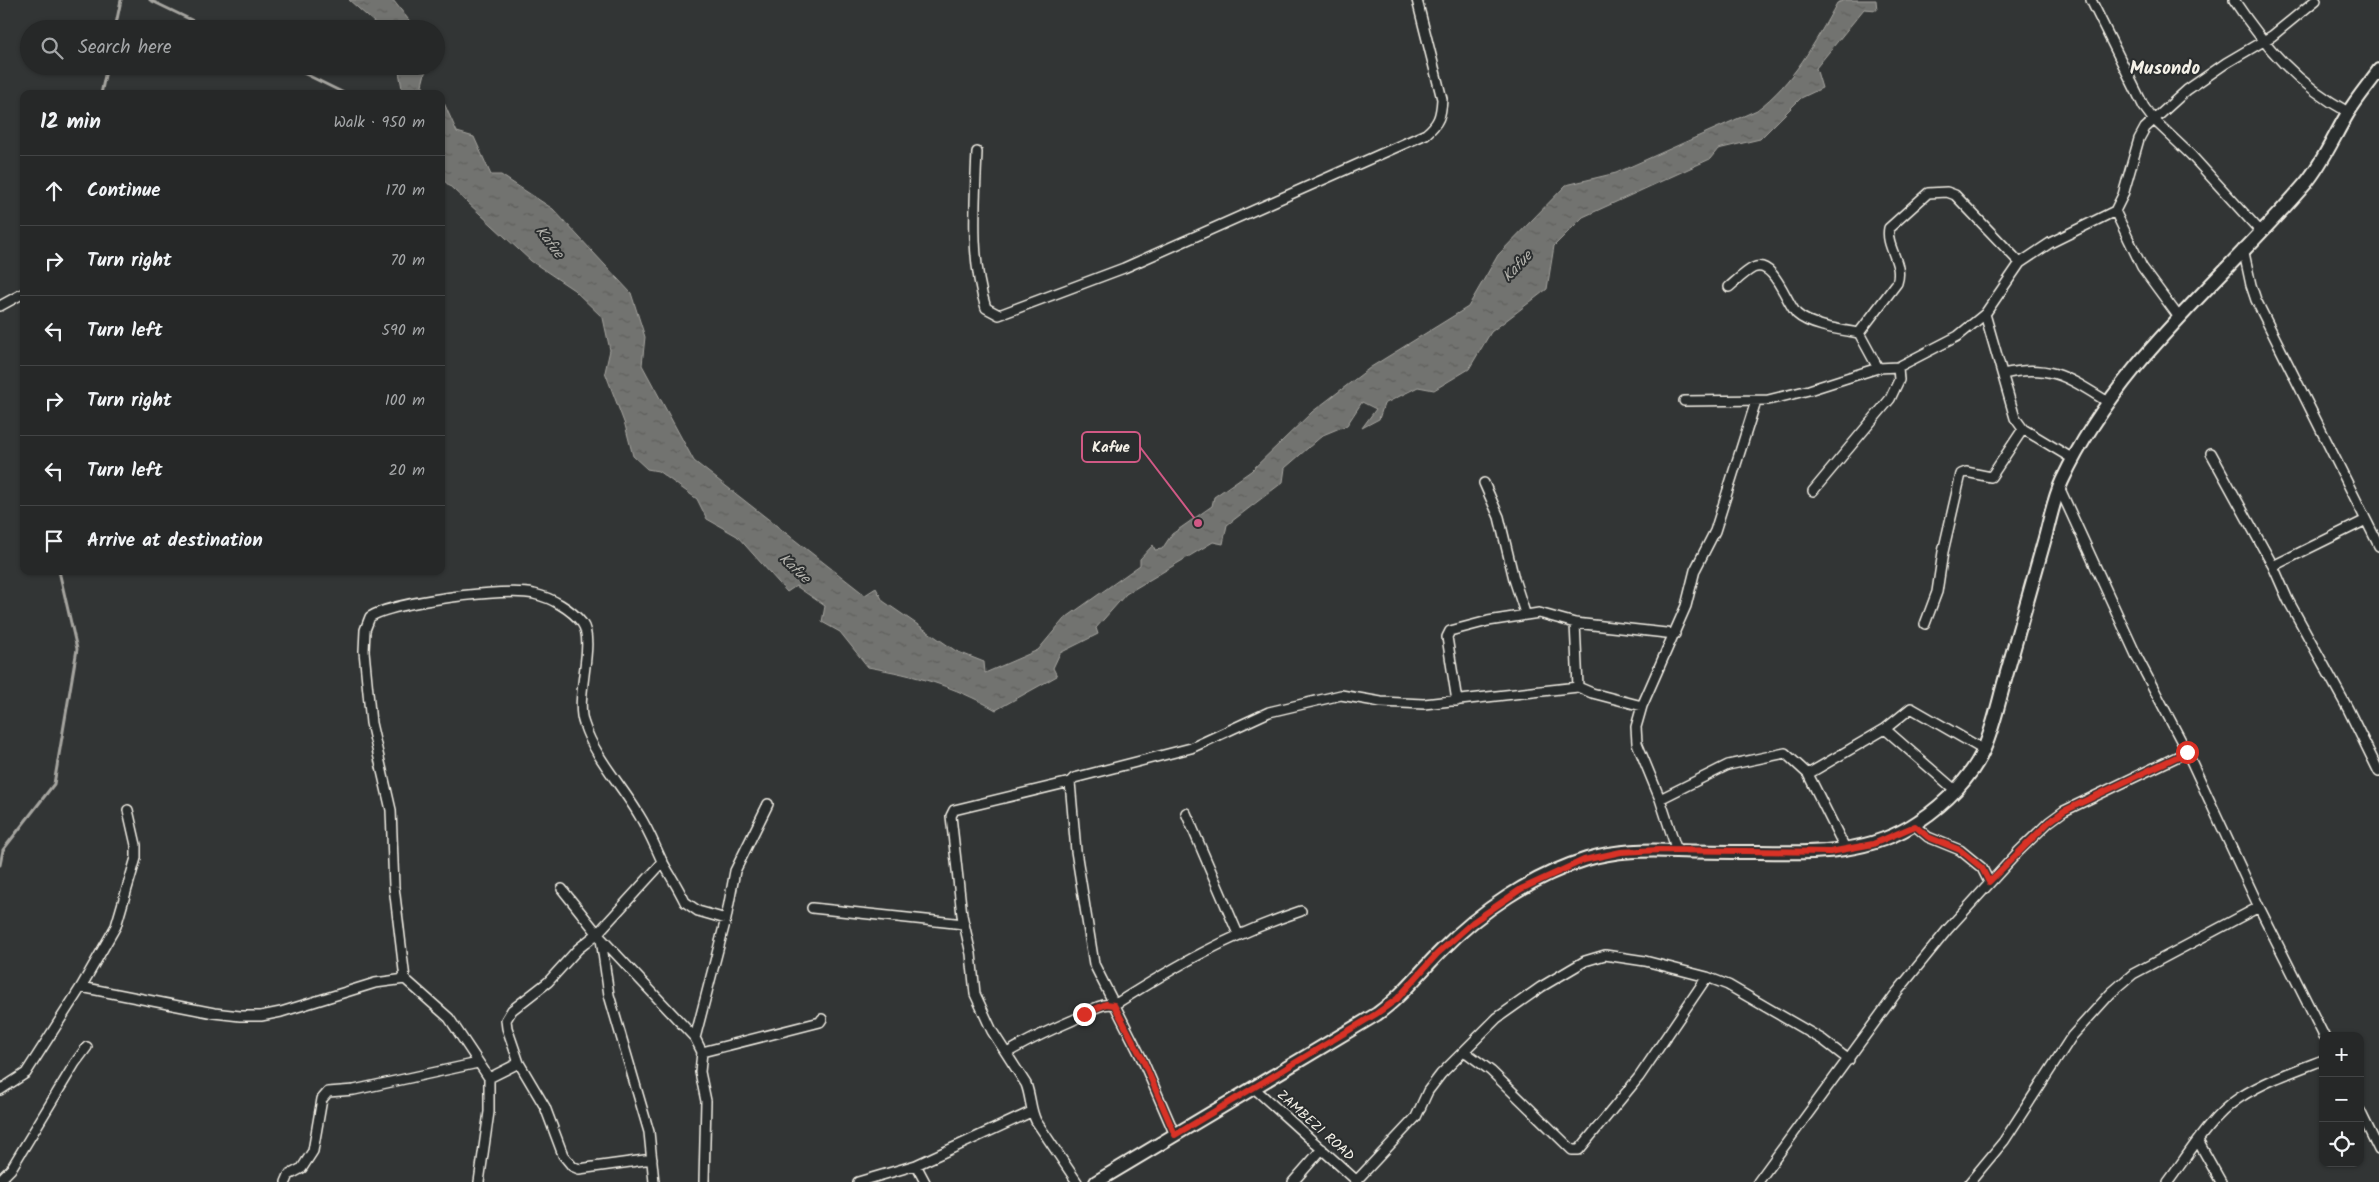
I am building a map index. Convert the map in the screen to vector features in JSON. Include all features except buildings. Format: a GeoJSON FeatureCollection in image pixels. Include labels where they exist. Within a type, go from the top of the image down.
{"type":"FeatureCollection","features":[{"type":"Feature","properties":{"kind":"street"},"geometry":{"type":"LineString","coordinates":[[977,152],[974,227],[980,292],[986,308],[999,315],[1124,268],[1426,134],[1437,124],[1441,115],[1442,99],[1417,0]]}},
{"type":"Feature","properties":{"kind":"street"},"geometry":{"type":"LineString","coordinates":[[2091,0],[2144,106],[2153,120],[2191,155],[2261,232]]}},
{"type":"Feature","properties":{"kind":"street"},"geometry":{"type":"LineString","coordinates":[[2234,0],[2264,41],[2309,88],[2348,112]]}},
{"type":"Feature","properties":{"kind":"street"},"geometry":{"type":"LineString","coordinates":[[1684,401],[1756,401],[1809,390],[1878,368],[1898,367],[1958,336],[1985,314],[2020,263],[2050,243],[2115,212],[2124,195],[2139,138],[2153,120],[2187,90],[2264,41],[2316,0]]}},
{"type":"Feature","properties":{"kind":"street"},"geometry":{"type":"LineString","coordinates":[[1096,1182],[1388,1006],[1413,983],[1460,931],[1521,889],[1566,867],[1603,855],[1621,852],[1810,853],[1846,850],[1873,844],[1923,819],[1955,790],[1984,750],[2060,487],[2073,459],[2108,402],[2178,316],[2243,248],[2261,232],[2309,180],[2348,112],[2379,70]]}},
{"type":"Feature","properties":{"kind":"street"},"geometry":{"type":"LineString","coordinates":[[1859,333],[1897,283],[1900,274],[1888,239],[1889,228],[1928,193],[1946,192],[1955,195],[2020,263]]}},
{"type":"Feature","properties":{"kind":"street"},"geometry":{"type":"LineString","coordinates":[[2115,212],[2142,267],[2178,316]]}},
{"type":"Feature","properties":{"kind":"street"},"geometry":{"type":"LineString","coordinates":[[2243,248],[2250,285],[2256,300],[2379,546]]}},
{"type":"Feature","properties":{"kind":"street"},"geometry":{"type":"LineString","coordinates":[[1729,287],[1753,268],[1761,266],[1767,268],[1797,314],[1834,329],[1859,333]]}},
{"type":"Feature","properties":{"kind":"street"},"geometry":{"type":"LineString","coordinates":[[0,306],[20,295]]}},
{"type":"Feature","properties":{"kind":"street"},"geometry":{"type":"LineString","coordinates":[[1985,314],[2010,407],[2023,429],[2073,459]]}},
{"type":"Feature","properties":{"kind":"street"},"geometry":{"type":"LineString","coordinates":[[1859,333],[1878,368]]}},
{"type":"Feature","properties":{"kind":"street"},"geometry":{"type":"LineString","coordinates":[[1813,491],[1890,399],[1899,380],[1898,367]]}},
{"type":"Feature","properties":{"kind":"street"},"geometry":{"type":"LineString","coordinates":[[2002,374],[2025,369],[2045,371],[2065,377],[2108,402]]}},
{"type":"Feature","properties":{"kind":"street"},"geometry":{"type":"LineString","coordinates":[[1677,851],[1660,799],[1637,743],[1636,727],[1642,706],[1686,606],[1695,570],[1721,514],[1756,401]]}},
{"type":"Feature","properties":{"kind":"street"},"geometry":{"type":"LineString","coordinates":[[1925,624],[1937,592],[1943,552],[1961,474],[1966,472],[1992,477],[2023,429]]}},
{"type":"Feature","properties":{"kind":"street"},"geometry":{"type":"LineString","coordinates":[[2211,454],[2273,566],[2288,600],[2348,709],[2379,772]]}},
{"type":"Feature","properties":{"kind":"street"},"geometry":{"type":"LineString","coordinates":[[1484,482],[1500,517],[1514,579],[1525,613]]}},
{"type":"Feature","properties":{"kind":"street"},"geometry":{"type":"LineString","coordinates":[[2060,487],[2137,657],[2187,752],[2260,907],[2322,1032]]}},
{"type":"Feature","properties":{"kind":"street"},"geometry":{"type":"LineString","coordinates":[[2273,566],[2366,520]]}},
{"type":"Feature","properties":{"kind":"street"},"geometry":{"type":"LineString","coordinates":[[479,1182],[488,1120],[489,1078],[449,1018],[405,979],[394,887],[391,810],[371,723],[364,652],[367,621],[374,614],[419,602],[512,592],[533,593],[549,599],[569,611],[580,621],[586,633],[581,700],[583,723],[597,752],[640,815],[663,862],[689,906],[726,919]]}},
{"type":"Feature","properties":{"kind":"street"},"geometry":{"type":"LineString","coordinates":[[1457,700],[1447,637],[1448,633],[1488,621],[1525,613],[1550,615],[1575,623],[1675,634]]}},
{"type":"Feature","properties":{"kind":"street"},"geometry":{"type":"LineString","coordinates":[[1575,623],[1578,686]]}},
{"type":"Feature","properties":{"kind":"street"},"geometry":{"type":"LineString","coordinates":[[1077,1182],[1031,1112],[1029,1092],[1026,1084],[992,1031],[978,1004],[964,924],[952,813],[954,810],[1070,782],[1074,778],[1191,748],[1269,712],[1303,702],[1341,695],[1381,702],[1414,704],[1578,686],[1592,693],[1642,706]]}},
{"type":"Feature","properties":{"kind":"street"},"geometry":{"type":"LineString","coordinates":[[1808,774],[1884,729],[1910,708],[1984,750]]}},
{"type":"Feature","properties":{"kind":"street"},"geometry":{"type":"LineString","coordinates":[[1884,729],[1955,790]]}},
{"type":"Feature","properties":{"kind":"street"},"geometry":{"type":"LineString","coordinates":[[1758,1182],[1897,992],[1989,882],[2049,822],[2064,811],[2187,752]]}},
{"type":"Feature","properties":{"kind":"street"},"geometry":{"type":"LineString","coordinates":[[1660,799],[1728,766],[1780,754],[1788,755],[1808,774],[1846,850]]}},
{"type":"Feature","properties":{"kind":"street"},"geometry":{"type":"LineString","coordinates":[[1070,782],[1076,851],[1091,955],[1096,970],[1143,1060],[1175,1135]]}},
{"type":"Feature","properties":{"kind":"street"},"geometry":{"type":"LineString","coordinates":[[695,1038],[726,919],[735,870],[768,804]]}},
{"type":"Feature","properties":{"kind":"street"},"geometry":{"type":"LineString","coordinates":[[0,1090],[26,1073],[81,987],[116,926],[135,865],[136,845],[128,810]]}},
{"type":"Feature","properties":{"kind":"street"},"geometry":{"type":"LineString","coordinates":[[1186,813],[1238,934]]}},
{"type":"Feature","properties":{"kind":"street"},"geometry":{"type":"LineString","coordinates":[[1912,826],[1915,826],[1928,837],[1960,850],[1982,868],[1989,882]]}},
{"type":"Feature","properties":{"kind":"street"},"geometry":{"type":"LineString","coordinates":[[652,1159],[579,1169],[572,1166],[563,1155],[545,1107],[519,1063],[507,1028],[509,1014],[548,982],[578,949],[600,936],[663,862]]}},
{"type":"Feature","properties":{"kind":"street"},"geometry":{"type":"LineString","coordinates":[[562,889],[600,936],[695,1038],[702,1052],[700,1072],[704,1090],[706,1120],[704,1182]]}},
{"type":"Feature","properties":{"kind":"street"},"geometry":{"type":"LineString","coordinates":[[1970,1182],[1999,1147],[2072,1036],[2111,993],[2133,974],[2260,907]]}},
{"type":"Feature","properties":{"kind":"street"},"geometry":{"type":"LineString","coordinates":[[812,908],[964,924]]}},
{"type":"Feature","properties":{"kind":"street"},"geometry":{"type":"LineString","coordinates":[[1007,1053],[1041,1033],[1097,1008],[1108,1004],[1114,1005],[1176,966],[1238,934],[1301,911]]}},
{"type":"Feature","properties":{"kind":"street"},"geometry":{"type":"LineString","coordinates":[[600,936],[609,995],[644,1112],[654,1182]]}},
{"type":"Feature","properties":{"kind":"street"},"geometry":{"type":"LineString","coordinates":[[1358,1181],[1416,1116],[1435,1082],[1497,1018],[1527,996],[1585,961],[1605,955],[1645,961],[1707,977],[1746,994],[1823,1040],[1849,1060]]}},
{"type":"Feature","properties":{"kind":"street"},"geometry":{"type":"LineString","coordinates":[[1464,1051],[1491,1071],[1572,1150],[1579,1150],[1639,1077],[1707,977]]}},
{"type":"Feature","properties":{"kind":"street"},"geometry":{"type":"LineString","coordinates":[[81,987],[214,1013],[254,1016],[280,1012],[375,982],[405,979]]}},
{"type":"Feature","properties":{"kind":"street"},"geometry":{"type":"LineString","coordinates":[[702,1052],[820,1022],[822,1019]]}},
{"type":"Feature","properties":{"kind":"street"},"geometry":{"type":"LineString","coordinates":[[0,1180],[11,1169],[75,1063],[87,1047]]}},
{"type":"Feature","properties":{"kind":"street"},"geometry":{"type":"LineString","coordinates":[[286,1182],[289,1175],[302,1168],[313,1151],[322,1099],[328,1092],[354,1090],[478,1062]]}},
{"type":"Feature","properties":{"kind":"street"},"geometry":{"type":"LineString","coordinates":[[2168,1182],[2198,1141],[2238,1098],[2263,1084],[2319,1062]]}},
{"type":"Feature","properties":{"kind":"street"},"geometry":{"type":"LineString","coordinates":[[489,1078],[519,1063]]}},
{"type":"Feature","properties":{"kind":"street","name":"ZAMBEZI ROAD"},"geometry":{"type":"LineString","coordinates":[[1254,1088],[1358,1181]]}},
{"type":"Feature","properties":{"kind":"street"},"geometry":{"type":"LineString","coordinates":[[858,1182],[916,1165],[1031,1112]]}},
{"type":"Feature","properties":{"kind":"street"},"geometry":{"type":"LineString","coordinates":[[2364,1119],[2379,1150]]}},
{"type":"Feature","properties":{"kind":"street"},"geometry":{"type":"LineString","coordinates":[[2198,1141],[2221,1182]]}},
{"type":"Feature","properties":{"kind":"street"},"geometry":{"type":"LineString","coordinates":[[1293,1182],[1322,1149]]}},
{"type":"Feature","properties":{"kind":"street"},"geometry":{"type":"LineString","coordinates":[[916,1165],[925,1182]]}},
{"type":"Feature","properties":{"kind":"water"},"geometry":{"type":"Polygon","coordinates":[[[349,0],[393,0],[409,20],[372,20],[349,0]]]}},
{"type":"Feature","properties":{"kind":"water"},"geometry":{"type":"Polygon","coordinates":[[[1845,0],[1876,0],[1877,10],[1864,9],[1816,68],[1822,88],[1801,98],[1760,139],[1718,149],[1710,159],[1583,217],[1554,246],[1547,289],[1491,332],[1469,369],[1434,390],[1418,387],[1384,404],[1379,419],[1362,428],[1376,409],[1362,402],[1347,425],[1323,435],[1285,468],[1283,482],[1227,525],[1223,544],[1213,542],[1126,594],[1096,628],[1098,634],[1060,653],[1053,668],[1057,676],[996,710],[980,701],[934,682],[868,667],[840,632],[822,622],[825,606],[796,586],[787,592],[737,536],[707,519],[697,499],[658,471],[647,469],[633,456],[625,425],[605,372],[610,350],[603,318],[574,290],[531,261],[445,182],[445,105],[457,132],[474,137],[491,175],[501,175],[553,209],[631,293],[645,337],[642,365],[694,461],[865,595],[876,588],[883,601],[956,651],[984,662],[985,673],[1038,650],[1064,619],[1140,565],[1140,559],[1153,545],[1155,550],[1162,549],[1172,534],[1212,506],[1214,497],[1251,471],[1312,412],[1371,367],[1468,307],[1498,255],[1566,185],[1616,173],[1757,110],[1782,88],[1792,75],[1812,47],[1837,3],[1845,0]]]}},
{"type":"Feature","properties":{"kind":"water"},"geometry":{"type":"Polygon","coordinates":[[[400,75],[424,75],[422,85],[425,90],[402,90],[400,75]]]}},
{"type":"Feature","properties":{"kind":"waterway"},"geometry":{"type":"LineString","coordinates":[[117,20],[121,0]]}},
{"type":"Feature","properties":{"kind":"waterway"},"geometry":{"type":"LineString","coordinates":[[150,0],[191,20]]}},
{"type":"Feature","properties":{"kind":"waterway"},"geometry":{"type":"LineString","coordinates":[[102,90],[105,75]]}},
{"type":"Feature","properties":{"kind":"waterway"},"geometry":{"type":"LineString","coordinates":[[307,75],[338,90]]}},
{"type":"Feature","properties":{"kind":"waterway"},"geometry":{"type":"LineString","coordinates":[[0,865],[3,850],[54,784],[77,649],[60,575]]}},
{"type":"Feature","properties":{"kind":"place","name":"Kafue"},"geometry":{"type":"Point","coordinates":[1198,523]}},
{"type":"Feature","properties":{"kind":"district","name":"Musondo"},"geometry":{"type":"Point","coordinates":[2165,67]}},
{"type":"Feature","properties":{"kind":"route"},"geometry":{"type":"LineString","coordinates":[[1084,1014],[1106,1004],[1114,1005],[1143,1060],[1175,1135],[1314,1054],[1388,1006],[1413,983],[1437,954],[1460,931],[1503,900],[1543,878],[1584,860],[1621,852],[1660,850],[1772,853],[1830,852],[1873,844],[1915,826],[1924,835],[1937,842],[1953,846],[1976,862],[1982,868],[1989,882],[2049,822],[2064,811],[2187,752]]}}]}
